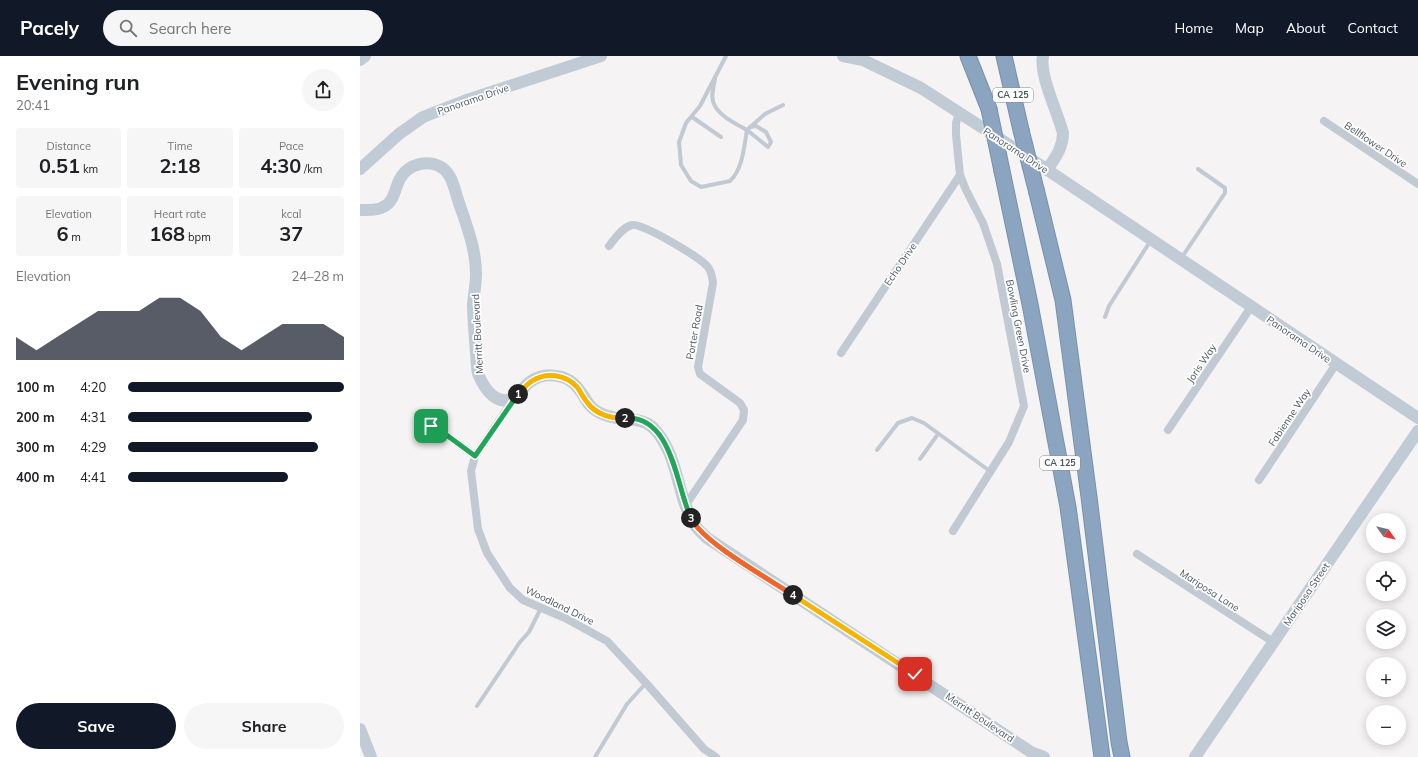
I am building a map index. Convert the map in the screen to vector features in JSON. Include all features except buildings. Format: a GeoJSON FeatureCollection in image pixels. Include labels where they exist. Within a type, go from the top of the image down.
{"type":"FeatureCollection","features":[{"type":"Feature","properties":{"kind":"highway"},"geometry":{"type":"LineString","coordinates":[[968,56],[989,109]]}},
{"type":"Feature","properties":{"kind":"highway"},"geometry":{"type":"LineString","coordinates":[[972,56],[989,109]]}},
{"type":"Feature","properties":{"kind":"highway","name":"CA 125"},"geometry":{"type":"LineString","coordinates":[[977,56],[1030,304],[1068,507],[1102,757]]}},
{"type":"Feature","properties":{"kind":"highway","name":"CA 125"},"geometry":{"type":"LineString","coordinates":[[1004,57],[1062,300],[1122,757]]}},
{"type":"Feature","properties":{"kind":"street"},"geometry":{"type":"LineString","coordinates":[[360,60],[365,56]]}},
{"type":"Feature","properties":{"kind":"street","name":"Panorama Drive"},"geometry":{"type":"LineString","coordinates":[[360,169],[399,134],[423,116],[601,56]]}},
{"type":"Feature","properties":{"kind":"street","name":"Panorama Drive"},"geometry":{"type":"LineString","coordinates":[[843,56],[863,60],[914,85],[959,113],[1047,170],[1418,418]]}},
{"type":"Feature","properties":{"kind":"street"},"geometry":{"type":"LineString","coordinates":[[1043,56],[1043,73],[1063,133],[1061,148],[1047,170]]}},
{"type":"Feature","properties":{"kind":"street","name":"Bowling Green Drive"},"geometry":{"type":"LineString","coordinates":[[954,531],[1009,442],[1024,406],[997,264],[983,223],[960,175],[956,135],[956,123],[959,113]]}},
{"type":"Feature","properties":{"kind":"street","name":"Bellflower Drive"},"geometry":{"type":"LineString","coordinates":[[1324,121],[1418,184]]}},
{"type":"Feature","properties":{"kind":"street","name":"Merritt Boulevard"},"geometry":{"type":"LineString","coordinates":[[360,210],[383,208],[393,196],[401,177],[406,171],[420,163],[431,163],[441,167],[451,178],[474,251],[476,274],[473,305],[478,374],[487,392],[499,400],[510,400],[516,397],[536,378],[549,375],[556,376],[573,383],[588,404],[603,414],[616,418],[635,419],[648,423],[657,432],[669,452],[678,475],[685,506],[694,525],[708,538],[1031,752],[1044,757]]}},
{"type":"Feature","properties":{"kind":"street","name":"Echo Drive"},"geometry":{"type":"LineString","coordinates":[[841,353],[960,175]]}},
{"type":"Feature","properties":{"kind":"street","name":"Porter Road"},"geometry":{"type":"LineString","coordinates":[[609,246],[624,229],[632,225],[640,225],[677,246],[707,266],[712,274],[713,283],[698,367],[700,374],[740,403],[744,410],[743,420],[685,506]]}},
{"type":"Feature","properties":{"kind":"street","name":"Joris Way"},"geometry":{"type":"LineString","coordinates":[[1168,430],[1251,306]]}},
{"type":"Feature","properties":{"kind":"street","name":"Fabienne Way"},"geometry":{"type":"LineString","coordinates":[[1259,480],[1336,364]]}},
{"type":"Feature","properties":{"kind":"street","name":"Woodland Drive"},"geometry":{"type":"LineString","coordinates":[[516,397],[475,456],[471,471],[478,530],[488,553],[510,588],[523,600],[595,633],[607,641],[704,748],[716,757]]}},
{"type":"Feature","properties":{"kind":"street"},"geometry":{"type":"LineString","coordinates":[[431,426],[437,428],[475,456]]}},
{"type":"Feature","properties":{"kind":"street","name":"Mariposa Street"},"geometry":{"type":"LineString","coordinates":[[1195,757],[1418,431]]}},
{"type":"Feature","properties":{"kind":"street","name":"Mariposa Lane"},"geometry":{"type":"LineString","coordinates":[[1137,554],[1273,642]]}},
{"type":"Feature","properties":{"kind":"street"},"geometry":{"type":"LineString","coordinates":[[360,729],[371,757]]}},
{"type":"Feature","properties":{"kind":"lane"},"geometry":{"type":"LineString","coordinates":[[726,56],[700,106],[686,123],[679,142],[681,164],[692,181],[701,187],[730,181],[740,164],[748,128],[765,114],[783,105]]}},
{"type":"Feature","properties":{"kind":"lane"},"geometry":{"type":"LineString","coordinates":[[716,74],[712,94],[714,104],[725,116],[748,128],[768,147],[771,142],[766,132],[756,126],[748,128]]}},
{"type":"Feature","properties":{"kind":"lane"},"geometry":{"type":"LineString","coordinates":[[692,117],[721,137]]}},
{"type":"Feature","properties":{"kind":"lane"},"geometry":{"type":"LineString","coordinates":[[1180,259],[1213,213],[1225,193],[1225,188],[1198,169]]}},
{"type":"Feature","properties":{"kind":"lane"},"geometry":{"type":"LineString","coordinates":[[1105,317],[1109,306],[1151,240]]}},
{"type":"Feature","properties":{"kind":"lane"},"geometry":{"type":"LineString","coordinates":[[877,450],[898,423],[912,418],[924,424],[991,472]]}},
{"type":"Feature","properties":{"kind":"lane"},"geometry":{"type":"LineString","coordinates":[[920,459],[938,434]]}},
{"type":"Feature","properties":{"kind":"lane"},"geometry":{"type":"LineString","coordinates":[[477,706],[520,642],[529,632],[541,608]]}},
{"type":"Feature","properties":{"kind":"lane"},"geometry":{"type":"LineString","coordinates":[[595,757],[627,704],[646,683]]}},
{"type":"Feature","properties":{"kind":"route"},"geometry":{"type":"LineString","coordinates":[[431,426],[437,428],[475,456],[516,397],[526,386],[536,378],[549,375],[562,377],[568,380],[578,388],[584,399],[597,412],[609,417],[635,419],[648,423],[653,427],[661,437],[669,452],[678,475],[685,506],[694,525],[708,538],[915,674]]}}]}
